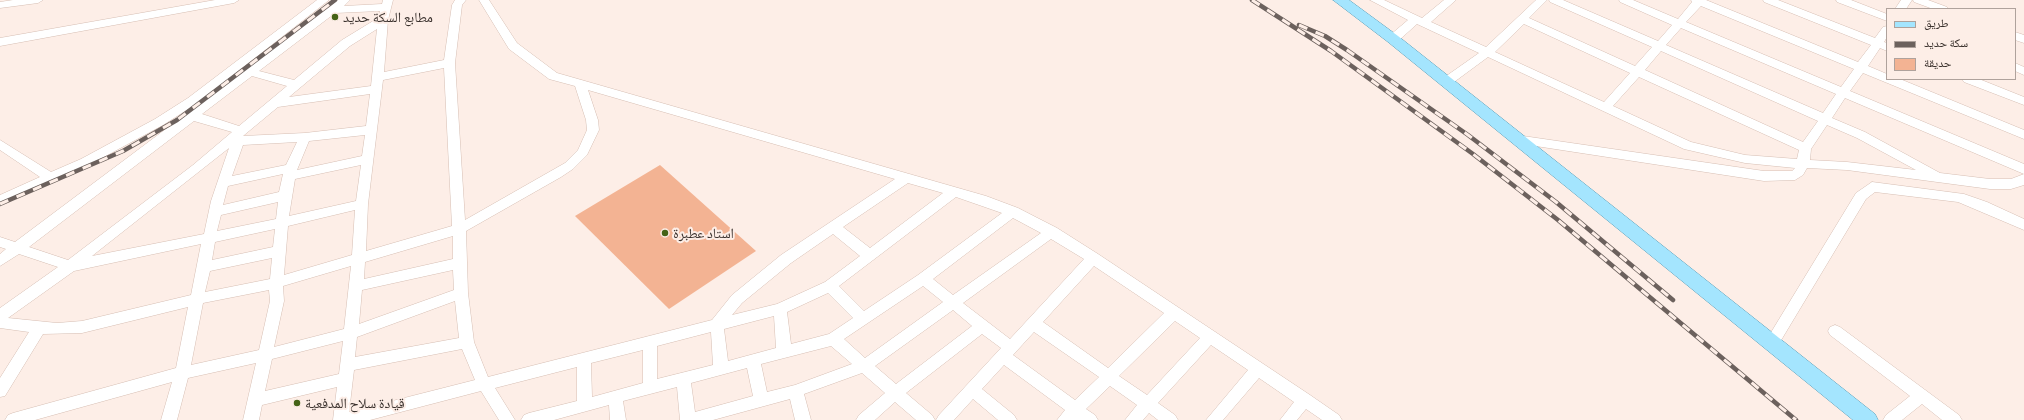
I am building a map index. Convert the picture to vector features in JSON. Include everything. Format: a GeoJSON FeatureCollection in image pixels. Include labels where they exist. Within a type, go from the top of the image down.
{"type":"FeatureCollection","features":[{"type":"Feature","properties":{"kind":"main road"},"geometry":{"type":"LineString","coordinates":[[1340,0],[1393,39],[1868,420]]}},
{"type":"Feature","properties":{"kind":"street"},"geometry":{"type":"LineString","coordinates":[[0,5],[38,0]]}},
{"type":"Feature","properties":{"kind":"street"},"geometry":{"type":"LineString","coordinates":[[0,42],[234,0]]}},
{"type":"Feature","properties":{"kind":"street"},"geometry":{"type":"LineString","coordinates":[[0,200],[51,178],[122,143],[192,101],[324,0]]}},
{"type":"Feature","properties":{"kind":"street"},"geometry":{"type":"LineString","coordinates":[[0,261],[346,0]]}},
{"type":"Feature","properties":{"kind":"street"},"geometry":{"type":"LineString","coordinates":[[461,0],[457,6],[449,63],[459,229],[461,293],[467,342],[484,383],[507,420]]}},
{"type":"Feature","properties":{"kind":"street"},"geometry":{"type":"LineString","coordinates":[[484,0],[513,46],[524,56],[553,76],[954,192],[1013,211],[1052,232],[1093,258],[1334,420]]}},
{"type":"Feature","properties":{"kind":"street"},"geometry":{"type":"LineString","coordinates":[[1375,0],[1688,146],[1745,159],[1847,166],[1998,185],[2012,184],[2020,182],[2024,179]]}},
{"type":"Feature","properties":{"kind":"street"},"geometry":{"type":"LineString","coordinates":[[1392,8],[1401,0]]}},
{"type":"Feature","properties":{"kind":"street"},"geometry":{"type":"LineString","coordinates":[[1393,39],[1450,0]]}},
{"type":"Feature","properties":{"kind":"street"},"geometry":{"type":"LineString","coordinates":[[1446,82],[1487,53],[1542,0]]}},
{"type":"Feature","properties":{"kind":"street"},"geometry":{"type":"LineString","coordinates":[[1554,0],[1886,147],[1939,177]]}},
{"type":"Feature","properties":{"kind":"street"},"geometry":{"type":"LineString","coordinates":[[1624,0],[2024,169]]}},
{"type":"Feature","properties":{"kind":"street"},"geometry":{"type":"LineString","coordinates":[[1605,108],[1699,0],[1886,78]]}},
{"type":"Feature","properties":{"kind":"street"},"geometry":{"type":"LineString","coordinates":[[1768,0],[1883,45]]}},
{"type":"Feature","properties":{"kind":"street"},"geometry":{"type":"LineString","coordinates":[[1841,0],[1886,18]]}},
{"type":"Feature","properties":{"kind":"street"},"geometry":{"type":"LineString","coordinates":[[1918,0],[1940,8]]}},
{"type":"Feature","properties":{"kind":"street"},"geometry":{"type":"LineString","coordinates":[[332,10],[387,4],[383,20],[372,130],[362,204],[359,258],[342,420],[780,309],[830,286],[954,192]]}},
{"type":"Feature","properties":{"kind":"street"},"geometry":{"type":"LineString","coordinates":[[0,316],[70,266],[236,137],[346,44],[383,20]]}},
{"type":"Feature","properties":{"kind":"street"},"geometry":{"type":"LineString","coordinates":[[1522,20],[1805,148]]}},
{"type":"Feature","properties":{"kind":"street"},"geometry":{"type":"LineString","coordinates":[[1516,139],[1764,176],[1795,175],[1800,172],[1803,164],[1805,148],[1826,120],[1843,93],[1862,68],[1883,45],[1886,33]]}},
{"type":"Feature","properties":{"kind":"street"},"geometry":{"type":"LineString","coordinates":[[276,104],[376,83],[449,63]]}},
{"type":"Feature","properties":{"kind":"street"},"geometry":{"type":"LineString","coordinates":[[251,72],[297,85]]}},
{"type":"Feature","properties":{"kind":"street"},"geometry":{"type":"LineString","coordinates":[[1890,80],[2024,135]]}},
{"type":"Feature","properties":{"kind":"street"},"geometry":{"type":"LineString","coordinates":[[1971,80],[2024,101]]}},
{"type":"Feature","properties":{"kind":"street"},"geometry":{"type":"LineString","coordinates":[[0,322],[39,328],[57,329],[82,327],[198,299],[276,283],[459,229],[557,174],[569,166],[582,152],[593,130],[592,120],[580,84]]}},
{"type":"Feature","properties":{"kind":"street"},"geometry":{"type":"LineString","coordinates":[[193,116],[236,137],[305,137],[372,130]]}},
{"type":"Feature","properties":{"kind":"street"},"geometry":{"type":"LineString","coordinates":[[169,420],[182,374],[215,211],[236,137]]}},
{"type":"Feature","properties":{"kind":"street"},"geometry":{"type":"LineString","coordinates":[[252,420],[265,355],[269,345],[277,301],[276,283],[285,196],[290,172],[305,137]]}},
{"type":"Feature","properties":{"kind":"street"},"geometry":{"type":"LineString","coordinates":[[0,144],[51,178]]}},
{"type":"Feature","properties":{"kind":"street"},"geometry":{"type":"LineString","coordinates":[[223,183],[367,159]]}},
{"type":"Feature","properties":{"kind":"street"},"geometry":{"type":"LineString","coordinates":[[721,369],[718,325],[733,303],[750,286],[786,259],[905,179]]}},
{"type":"Feature","properties":{"kind":"street"},"geometry":{"type":"LineString","coordinates":[[1772,343],[1861,196],[1872,188],[1959,197],[1982,205],[2024,225]]}},
{"type":"Feature","properties":{"kind":"street"},"geometry":{"type":"LineString","coordinates":[[215,211],[285,196]]}},
{"type":"Feature","properties":{"kind":"street"},"geometry":{"type":"LineString","coordinates":[[0,242],[70,266],[282,223],[362,204]]}},
{"type":"Feature","properties":{"kind":"street"},"geometry":{"type":"LineString","coordinates":[[529,420],[833,339],[923,279],[1013,211]]}},
{"type":"Feature","properties":{"kind":"street"},"geometry":{"type":"LineString","coordinates":[[834,227],[870,256]]}},
{"type":"Feature","properties":{"kind":"street"},"geometry":{"type":"LineString","coordinates":[[683,379],[688,420],[725,415],[761,401],[796,392],[864,366],[1052,232]]}},
{"type":"Feature","properties":{"kind":"street"},"geometry":{"type":"LineString","coordinates":[[204,267],[279,252]]}},
{"type":"Feature","properties":{"kind":"street"},"geometry":{"type":"LineString","coordinates":[[944,420],[1093,258]]}},
{"type":"Feature","properties":{"kind":"street"},"geometry":{"type":"LineString","coordinates":[[356,286],[460,263]]}},
{"type":"Feature","properties":{"kind":"street"},"geometry":{"type":"LineString","coordinates":[[923,279],[982,326],[1007,352],[1090,420]]}},
{"type":"Feature","properties":{"kind":"street"},"geometry":{"type":"LineString","coordinates":[[830,286],[863,319]]}},
{"type":"Feature","properties":{"kind":"street"},"geometry":{"type":"LineString","coordinates":[[12,420],[40,416],[182,374],[265,355],[350,333],[461,293]]}},
{"type":"Feature","properties":{"kind":"street"},"geometry":{"type":"LineString","coordinates":[[780,309],[784,352]]}},
{"type":"Feature","properties":{"kind":"street"},"geometry":{"type":"LineString","coordinates":[[1065,420],[1174,313]]}},
{"type":"Feature","properties":{"kind":"street"},"geometry":{"type":"LineString","coordinates":[[1033,323],[1170,420]]}},
{"type":"Feature","properties":{"kind":"street"},"geometry":{"type":"LineString","coordinates":[[863,419],[982,326]]}},
{"type":"Feature","properties":{"kind":"street"},"geometry":{"type":"LineString","coordinates":[[0,391],[39,328]]}},
{"type":"Feature","properties":{"kind":"street"},"geometry":{"type":"LineString","coordinates":[[1835,331],[1954,420]]}},
{"type":"Feature","properties":{"kind":"street"},"geometry":{"type":"LineString","coordinates":[[1134,420],[1210,337]]}},
{"type":"Feature","properties":{"kind":"street"},"geometry":{"type":"LineString","coordinates":[[833,339],[927,420]]}},
{"type":"Feature","properties":{"kind":"street"},"geometry":{"type":"LineString","coordinates":[[255,400],[347,372],[467,342]]}},
{"type":"Feature","properties":{"kind":"street"},"geometry":{"type":"LineString","coordinates":[[650,342],[650,388]]}},
{"type":"Feature","properties":{"kind":"street"},"geometry":{"type":"LineString","coordinates":[[584,359],[585,405]]}},
{"type":"Feature","properties":{"kind":"street"},"geometry":{"type":"LineString","coordinates":[[753,360],[761,401]]}},
{"type":"Feature","properties":{"kind":"street"},"geometry":{"type":"LineString","coordinates":[[1214,420],[1258,370]]}},
{"type":"Feature","properties":{"kind":"street"},"geometry":{"type":"LineString","coordinates":[[972,390],[1009,420]]}},
{"type":"Feature","properties":{"kind":"street"},"geometry":{"type":"LineString","coordinates":[[796,392],[803,420]]}},
{"type":"Feature","properties":{"kind":"street"},"geometry":{"type":"LineString","coordinates":[[1891,420],[1921,396]]}},
{"type":"Feature","properties":{"kind":"street"},"geometry":{"type":"LineString","coordinates":[[615,397],[618,420]]}},
{"type":"Feature","properties":{"kind":"street"},"geometry":{"type":"LineString","coordinates":[[1288,420],[1305,400]]}},
{"type":"Feature","properties":{"kind":"green space"},"geometry":{"type":"Polygon","coordinates":[[[660,165],[756,251],[669,309],[575,216],[660,165]]]}},
{"type":"Feature","properties":{"kind":"railway"},"geometry":{"type":"LineString","coordinates":[[0,204],[123,151],[177,120],[335,0]]}},
{"type":"Feature","properties":{"kind":"railway"},"geometry":{"type":"LineString","coordinates":[[1252,0],[1331,51],[1473,154],[1558,220],[1796,420]]}},
{"type":"Feature","properties":{"kind":"railway"},"geometry":{"type":"LineString","coordinates":[[1299,25],[1325,36],[1347,50],[1468,135],[1556,202],[1673,300]]}},
{"type":"Feature","properties":{"kind":"place","name":"مطابع السكة حديد"},"geometry":{"type":"Point","coordinates":[335,17]}},
{"type":"Feature","properties":{"kind":"place","name":"استاد عطبرة"},"geometry":{"type":"Point","coordinates":[665,233]}},
{"type":"Feature","properties":{"kind":"place","name":"قيادة سلاح المدفعية"},"geometry":{"type":"Point","coordinates":[297,403]}}]}
